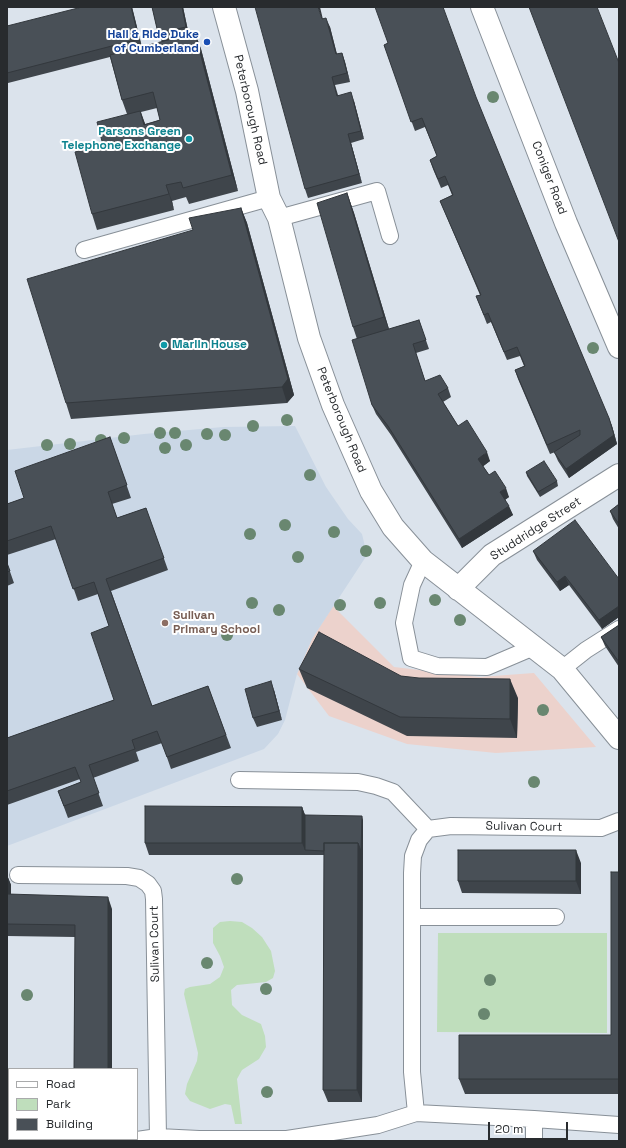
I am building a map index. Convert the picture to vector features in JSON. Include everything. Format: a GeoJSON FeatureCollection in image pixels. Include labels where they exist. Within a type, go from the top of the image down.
{"type":"FeatureCollection","features":[{"type":"Feature","properties":{"kind":"street","name":"Peterborough Road"},"geometry":{"type":"LineString","coordinates":[[224,7],[247,91],[270,198],[279,218],[309,338],[332,405],[371,491],[393,527],[423,561],[562,669],[619,738]]}},
{"type":"Feature","properties":{"kind":"street","name":"Coniger Road"},"geometry":{"type":"LineString","coordinates":[[482,7],[566,223],[619,347]]}},
{"type":"Feature","properties":{"kind":"street","name":"Studdridge Street"},"geometry":{"type":"LineString","coordinates":[[458,589],[492,555],[619,475]]}},
{"type":"Feature","properties":{"kind":"lane"},"geometry":{"type":"LineString","coordinates":[[279,218],[377,191],[390,236]]}},
{"type":"Feature","properties":{"kind":"lane"},"geometry":{"type":"LineString","coordinates":[[84,250],[270,198]]}},
{"type":"Feature","properties":{"kind":"lane"},"geometry":{"type":"LineString","coordinates":[[423,561],[412,585],[404,624],[410,658],[437,666],[487,667],[534,647]]}},
{"type":"Feature","properties":{"kind":"lane"},"geometry":{"type":"LineString","coordinates":[[562,669],[586,650],[619,629]]}},
{"type":"Feature","properties":{"kind":"lane"},"geometry":{"type":"LineString","coordinates":[[239,780],[358,782],[376,786],[393,792],[428,829],[418,840],[413,856],[412,1072],[416,1113]]}},
{"type":"Feature","properties":{"kind":"lane","name":"Sulivan Court"},"geometry":{"type":"LineString","coordinates":[[428,829],[451,826],[601,828],[619,820]]}},
{"type":"Feature","properties":{"kind":"lane","name":"Sulivan Court"},"geometry":{"type":"LineString","coordinates":[[18,876],[127,876],[139,878],[148,884],[153,891],[155,907],[158,1137]]}},
{"type":"Feature","properties":{"kind":"lane"},"geometry":{"type":"LineString","coordinates":[[412,917],[556,917]]}},
{"type":"Feature","properties":{"kind":"lane"},"geometry":{"type":"LineString","coordinates":[[138,1140],[158,1137],[287,1140],[378,1125],[416,1113],[619,1125]]}},
{"type":"Feature","properties":{"kind":"lane"},"geometry":{"type":"LineString","coordinates":[[534,1119],[534,1141]]}},
{"type":"Feature","properties":{"kind":"shaded area","name":"Sulivan Primary School"},"geometry":{"type":"Polygon","coordinates":[[[295,426],[326,487],[348,519],[362,534],[367,555],[312,639],[297,674],[285,720],[278,734],[264,749],[7,846],[7,450],[144,434],[223,427],[295,426]]]}},
{"type":"Feature","properties":{"kind":"shaded area"},"geometry":{"type":"Polygon","coordinates":[[[333,606],[394,667],[479,677],[534,673],[596,747],[496,753],[407,744],[329,716],[297,674],[312,639],[333,606]]]}},
{"type":"Feature","properties":{"kind":"green space"},"geometry":{"type":"Polygon","coordinates":[[[220,922],[242,922],[262,937],[271,951],[275,971],[273,978],[266,982],[237,985],[231,990],[232,1005],[242,1015],[261,1024],[265,1036],[266,1047],[259,1059],[242,1070],[237,1079],[242,1124],[235,1124],[231,1105],[225,1104],[210,1109],[190,1101],[185,1094],[187,1084],[197,1061],[198,1053],[184,994],[185,989],[210,984],[220,977],[224,967],[213,943],[213,928],[220,922]]]}},
{"type":"Feature","properties":{"kind":"green space"},"geometry":{"type":"Polygon","coordinates":[[[438,933],[607,933],[607,1033],[437,1032],[438,933]]]}},
{"type":"Feature","properties":{"kind":"building"},"geometry":{"type":"Polygon","coordinates":[[[82,7],[131,7],[139,39],[7,73],[7,26],[82,7]]]}},
{"type":"Feature","properties":{"kind":"building"},"geometry":{"type":"Polygon","coordinates":[[[152,7],[182,7],[186,27],[158,33],[152,7]]]}},
{"type":"Feature","properties":{"kind":"building"},"geometry":{"type":"Polygon","coordinates":[[[255,7],[318,7],[322,19],[326,18],[336,54],[342,53],[347,73],[332,77],[337,96],[351,92],[361,131],[348,134],[359,174],[305,189],[255,7]]]}},
{"type":"Feature","properties":{"kind":"building"},"geometry":{"type":"Polygon","coordinates":[[[375,7],[443,7],[476,97],[609,418],[614,435],[566,469],[554,452],[580,435],[580,430],[547,445],[515,370],[525,366],[517,347],[504,352],[488,313],[484,315],[476,296],[481,295],[440,201],[453,195],[445,176],[438,179],[430,160],[437,156],[422,118],[411,122],[384,45],[388,43],[375,7]]]}},
{"type":"Feature","properties":{"kind":"building"},"geometry":{"type":"Polygon","coordinates":[[[529,7],[597,7],[619,63],[619,242],[529,7]]]}},
{"type":"Feature","properties":{"kind":"building","name":"Parsons Green Telephone Exchange"},"geometry":{"type":"Polygon","coordinates":[[[195,33],[232,175],[183,188],[181,182],[166,185],[169,194],[92,214],[75,152],[103,145],[97,122],[140,111],[144,125],[160,120],[153,92],[122,100],[110,55],[195,33]]]}},
{"type":"Feature","properties":{"kind":"building"},"geometry":{"type":"Polygon","coordinates":[[[347,193],[384,317],[353,327],[317,203],[347,193]]]}},
{"type":"Feature","properties":{"kind":"building","name":"Marlin House"},"geometry":{"type":"Polygon","coordinates":[[[241,208],[288,379],[282,387],[66,403],[27,279],[193,230],[189,218],[241,208]]]}},
{"type":"Feature","properties":{"kind":"building"},"geometry":{"type":"Polygon","coordinates":[[[419,320],[426,340],[413,344],[425,381],[440,375],[448,388],[438,394],[458,426],[467,420],[487,452],[478,459],[489,475],[495,471],[506,488],[500,492],[509,506],[459,539],[388,426],[372,405],[352,340],[419,320]]]}},
{"type":"Feature","properties":{"kind":"building"},"geometry":{"type":"Polygon","coordinates":[[[110,437],[127,485],[108,492],[117,518],[146,508],[164,558],[106,579],[152,706],[208,686],[226,735],[167,757],[157,731],[132,740],[135,749],[89,765],[99,793],[64,806],[58,791],[81,782],[75,767],[7,791],[7,738],[114,700],[91,633],[109,626],[94,582],[73,589],[51,526],[7,541],[7,504],[24,498],[15,471],[110,437]]]}},
{"type":"Feature","properties":{"kind":"building"},"geometry":{"type":"Polygon","coordinates":[[[544,461],[557,481],[538,492],[526,472],[544,461]]]}},
{"type":"Feature","properties":{"kind":"building"},"geometry":{"type":"Polygon","coordinates":[[[619,504],[619,524],[610,511],[619,504]]]}},
{"type":"Feature","properties":{"kind":"building"},"geometry":{"type":"Polygon","coordinates":[[[575,520],[619,579],[619,606],[599,620],[565,576],[557,582],[533,551],[575,520]]]}},
{"type":"Feature","properties":{"kind":"building"},"geometry":{"type":"Polygon","coordinates":[[[7,563],[10,571],[7,572],[7,563]]]}},
{"type":"Feature","properties":{"kind":"building"},"geometry":{"type":"Polygon","coordinates":[[[619,625],[619,662],[601,637],[619,625]]]}},
{"type":"Feature","properties":{"kind":"building"},"geometry":{"type":"Polygon","coordinates":[[[319,632],[401,676],[419,678],[510,679],[510,719],[400,717],[299,669],[319,632]]]}},
{"type":"Feature","properties":{"kind":"building"},"geometry":{"type":"Polygon","coordinates":[[[271,681],[279,711],[253,718],[245,689],[271,681]]]}},
{"type":"Feature","properties":{"kind":"building"},"geometry":{"type":"Polygon","coordinates":[[[145,806],[302,807],[302,843],[145,843],[145,806]]]}},
{"type":"Feature","properties":{"kind":"building"},"geometry":{"type":"Polygon","coordinates":[[[305,815],[362,816],[361,851],[358,843],[324,843],[324,851],[305,850],[305,815]]]}},
{"type":"Feature","properties":{"kind":"building"},"geometry":{"type":"Polygon","coordinates":[[[324,843],[358,843],[357,1090],[323,1090],[324,843]]]}},
{"type":"Feature","properties":{"kind":"building"},"geometry":{"type":"Polygon","coordinates":[[[458,850],[576,850],[576,881],[458,881],[458,850]]]}},
{"type":"Feature","properties":{"kind":"building"},"geometry":{"type":"Polygon","coordinates":[[[611,872],[619,872],[619,1079],[459,1079],[459,1035],[611,1035],[611,872]]]}},
{"type":"Feature","properties":{"kind":"building"},"geometry":{"type":"Polygon","coordinates":[[[7,894],[108,897],[108,1068],[74,1068],[75,925],[7,924],[7,894]]]}},
{"type":"Feature","properties":{"kind":"place","name":"Hail & Ride Duke of Cumberland"},"geometry":{"type":"Point","coordinates":[207,42]}},
{"type":"Feature","properties":{"kind":"place","name":"Parsons Green Telephone Exchange"},"geometry":{"type":"Point","coordinates":[189,139]}},
{"type":"Feature","properties":{"kind":"place","name":"Marlin House"},"geometry":{"type":"Point","coordinates":[164,345]}},
{"type":"Feature","properties":{"kind":"place","name":"Sulivan Primary School"},"geometry":{"type":"Point","coordinates":[165,623]}}]}
